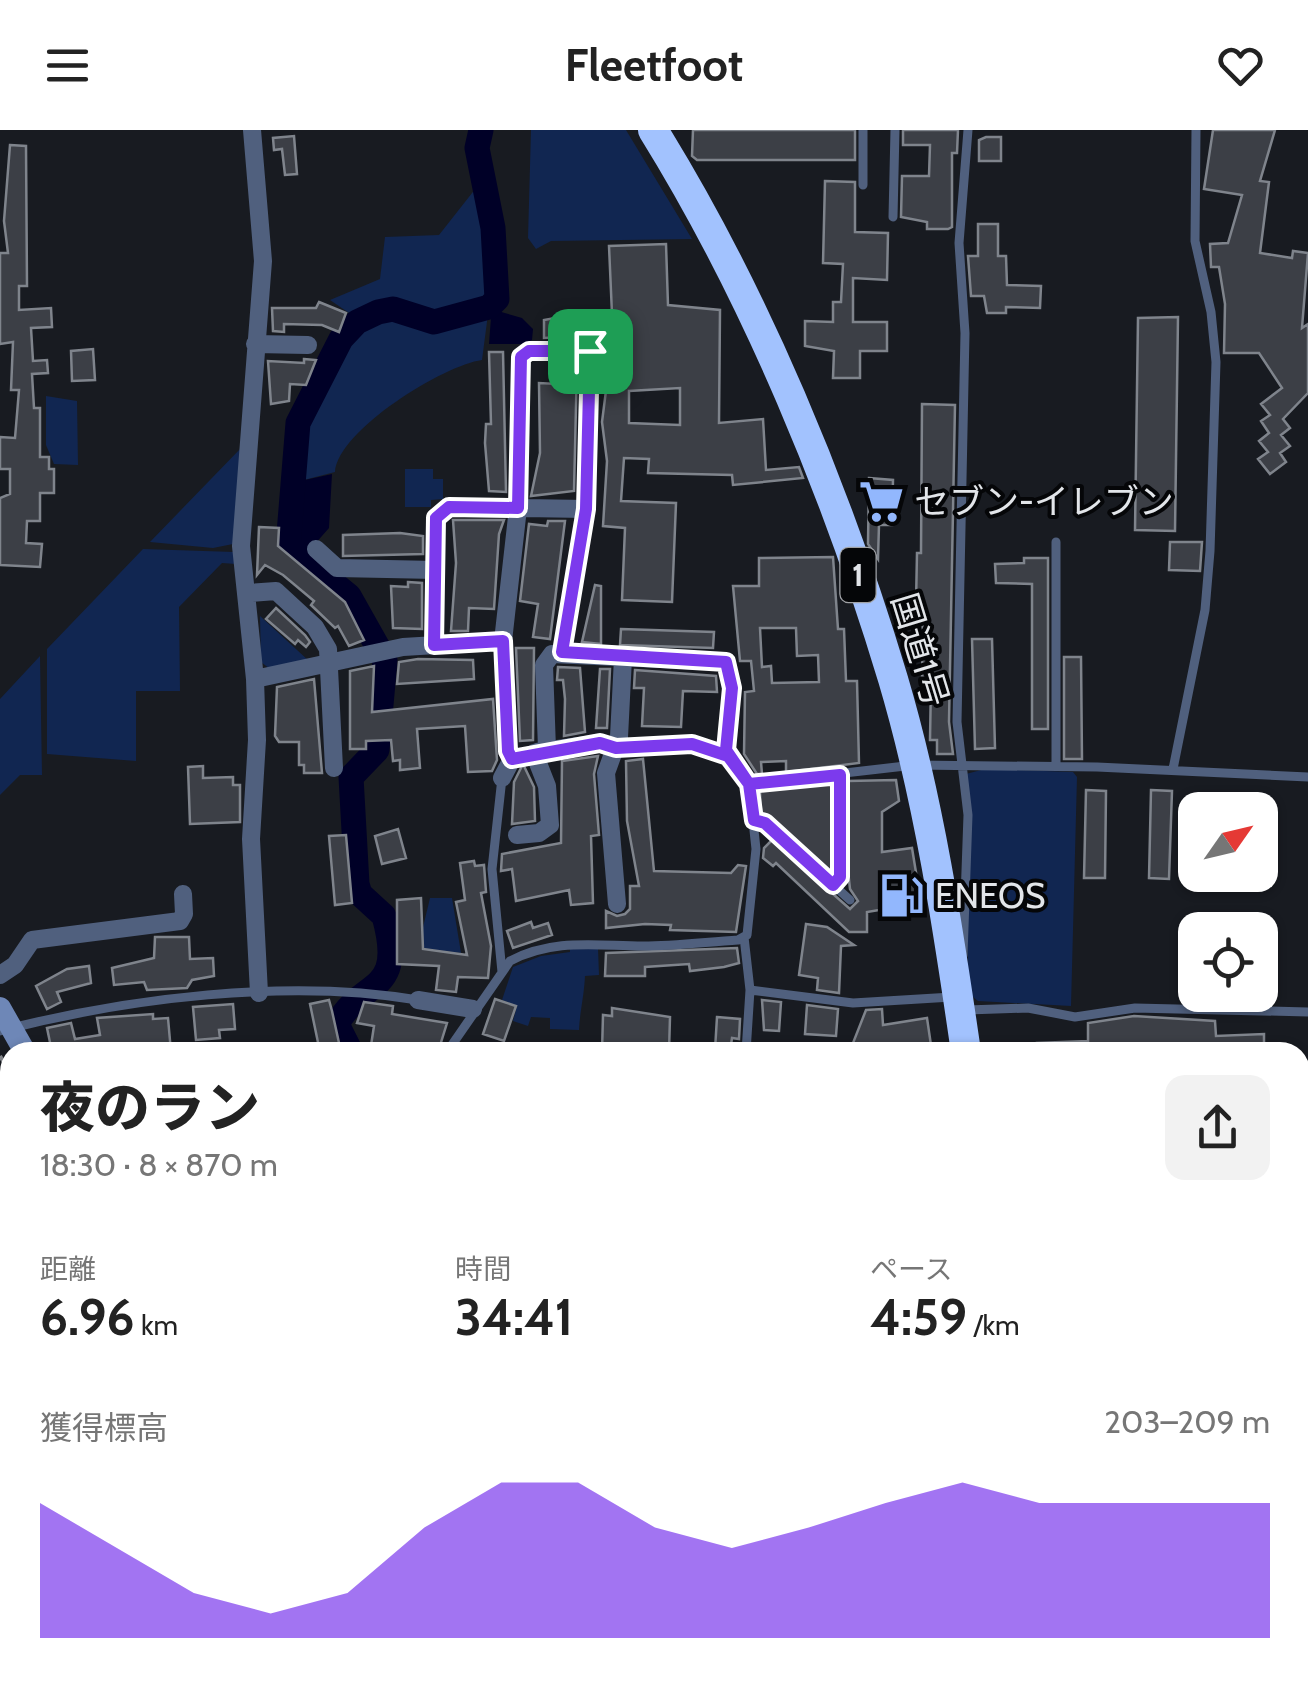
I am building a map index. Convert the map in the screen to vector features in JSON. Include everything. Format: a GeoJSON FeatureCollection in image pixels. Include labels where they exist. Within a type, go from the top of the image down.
{"type":"FeatureCollection","features":[{"type":"Feature","properties":{"kind":"highway","name":"国道1号"},"geometry":{"type":"LineString","coordinates":[[653,130],[702,214],[754,319],[844,529],[894,682],[914,765],[964,1042]]}},
{"type":"Feature","properties":{"kind":"street"},"geometry":{"type":"LineString","coordinates":[[252,130],[263,261],[241,546],[250,593],[255,678],[257,740],[250,839],[259,993]]}},
{"type":"Feature","properties":{"kind":"street"},"geometry":{"type":"LineString","coordinates":[[562,652],[586,509],[591,318]]}},
{"type":"Feature","properties":{"kind":"street"},"geometry":{"type":"LineString","coordinates":[[255,344],[308,345]]}},
{"type":"Feature","properties":{"kind":"street"},"geometry":{"type":"LineString","coordinates":[[512,759],[508,751],[503,641],[518,508],[521,357],[529,351],[590,351]]}},
{"type":"Feature","properties":{"kind":"street"},"geometry":{"type":"LineString","coordinates":[[434,645],[436,518],[449,507],[586,509]]}},
{"type":"Feature","properties":{"kind":"street"},"geometry":{"type":"LineString","coordinates":[[316,549],[337,568],[436,570]]}},
{"type":"Feature","properties":{"kind":"street"},"geometry":{"type":"LineString","coordinates":[[250,593],[276,591],[315,626],[332,662],[334,768]]}},
{"type":"Feature","properties":{"kind":"street"},"geometry":{"type":"LineString","coordinates":[[255,678],[382,652],[503,641]]}},
{"type":"Feature","properties":{"kind":"street"},"geometry":{"type":"LineString","coordinates":[[517,835],[539,834],[550,825],[541,751],[544,666],[552,654],[726,662],[732,688],[728,756],[749,784]]}},
{"type":"Feature","properties":{"kind":"street"},"geometry":{"type":"LineString","coordinates":[[616,904],[606,772],[616,748],[623,658]]}},
{"type":"Feature","properties":{"kind":"street"},"geometry":{"type":"LineString","coordinates":[[502,778],[512,759],[541,751],[600,743],[616,748]]}},
{"type":"Feature","properties":{"kind":"street"},"geometry":{"type":"LineString","coordinates":[[0,975],[14,965],[32,940],[180,921],[184,914],[183,894]]}},
{"type":"Feature","properties":{"kind":"street"},"geometry":{"type":"LineString","coordinates":[[418,1000],[473,1010]]}},
{"type":"Feature","properties":{"kind":"lane"},"geometry":{"type":"LineString","coordinates":[[863,130],[863,185]]}},
{"type":"Feature","properties":{"kind":"lane"},"geometry":{"type":"LineString","coordinates":[[894,217],[895,130]]}},
{"type":"Feature","properties":{"kind":"lane"},"geometry":{"type":"LineString","coordinates":[[957,992],[965,949],[968,815],[959,765],[965,333],[959,243],[968,130]]}},
{"type":"Feature","properties":{"kind":"lane"},"geometry":{"type":"LineString","coordinates":[[1173,769],[1205,610],[1210,551],[1216,362],[1211,312],[1195,241],[1196,130]]}},
{"type":"Feature","properties":{"kind":"lane"},"geometry":{"type":"LineString","coordinates":[[1056,542],[1056,766]]}},
{"type":"Feature","properties":{"kind":"lane"},"geometry":{"type":"LineString","coordinates":[[616,748],[692,744],[728,756]]}},
{"type":"Feature","properties":{"kind":"lane"},"geometry":{"type":"LineString","coordinates":[[747,1042],[750,990],[744,936],[756,849],[749,784],[914,765],[1173,769],[1308,777]]}},
{"type":"Feature","properties":{"kind":"lane"},"geometry":{"type":"LineString","coordinates":[[833,885],[840,877],[840,775]]}},
{"type":"Feature","properties":{"kind":"lane"},"geometry":{"type":"LineString","coordinates":[[502,778],[492,869],[502,972]]}},
{"type":"Feature","properties":{"kind":"lane"},"geometry":{"type":"LineString","coordinates":[[754,820],[765,823],[850,900]]}},
{"type":"Feature","properties":{"kind":"lane"},"geometry":{"type":"LineString","coordinates":[[453,1042],[510,961],[547,946],[586,942],[647,946],[744,936]]}},
{"type":"Feature","properties":{"kind":"lane"},"geometry":{"type":"LineString","coordinates":[[750,990],[853,1003],[957,992],[1076,1016],[1135,1008],[1308,1012]]}},
{"type":"Feature","properties":{"kind":"lane"},"geometry":{"type":"LineString","coordinates":[[4,1022],[259,993],[364,991],[418,1000]]}},
{"type":"Feature","properties":{"kind":"shaded area"},"geometry":{"type":"Polygon","coordinates":[[[531,130],[626,130],[692,239],[551,241],[536,249],[528,238],[531,130]]]}},
{"type":"Feature","properties":{"kind":"shaded area"},"geometry":{"type":"Polygon","coordinates":[[[476,188],[486,218],[493,292],[484,305],[428,316],[396,305],[383,306],[355,317],[330,300],[380,279],[385,237],[439,235],[476,188]]]}},
{"type":"Feature","properties":{"kind":"shaded area"},"geometry":{"type":"Polygon","coordinates":[[[498,311],[522,318],[533,329],[532,340],[524,344],[489,344],[491,317],[498,311]]]}},
{"type":"Feature","properties":{"kind":"shaded area"},"geometry":{"type":"Polygon","coordinates":[[[488,314],[482,360],[443,374],[395,402],[354,437],[335,472],[300,481],[299,445],[307,416],[359,326],[383,316],[436,327],[488,314]]]}},
{"type":"Feature","properties":{"kind":"shaded area"},"geometry":{"type":"Polygon","coordinates":[[[46,396],[77,401],[78,465],[54,464],[46,445],[46,396]]]}},
{"type":"Feature","properties":{"kind":"shaded area"},"geometry":{"type":"Polygon","coordinates":[[[241,448],[233,544],[213,548],[150,542],[241,448]]]}},
{"type":"Feature","properties":{"kind":"shaded area"},"geometry":{"type":"Polygon","coordinates":[[[405,469],[433,469],[433,479],[443,479],[443,499],[431,500],[431,507],[405,507],[405,469]]]}},
{"type":"Feature","properties":{"kind":"shaded area"},"geometry":{"type":"Polygon","coordinates":[[[332,474],[329,528],[307,553],[294,535],[300,481],[332,474]]]}},
{"type":"Feature","properties":{"kind":"shaded area"},"geometry":{"type":"Polygon","coordinates":[[[143,549],[234,552],[236,564],[222,563],[179,607],[180,691],[136,691],[136,761],[47,754],[47,649],[143,549]]]}},
{"type":"Feature","properties":{"kind":"shaded area"},"geometry":{"type":"Polygon","coordinates":[[[260,616],[309,661],[270,669],[261,662],[260,616]]]}},
{"type":"Feature","properties":{"kind":"shaded area"},"geometry":{"type":"Polygon","coordinates":[[[40,656],[42,775],[20,775],[0,795],[0,699],[40,656]]]}},
{"type":"Feature","properties":{"kind":"shaded area"},"geometry":{"type":"Polygon","coordinates":[[[985,769],[1073,772],[1077,777],[1071,1006],[978,1001],[968,993],[966,774],[985,769]]]}},
{"type":"Feature","properties":{"kind":"shaded area"},"geometry":{"type":"Polygon","coordinates":[[[430,898],[452,898],[461,953],[418,948],[430,898]]]}},
{"type":"Feature","properties":{"kind":"shaded area"},"geometry":{"type":"Polygon","coordinates":[[[598,948],[599,975],[585,976],[579,1030],[550,1029],[550,1018],[531,1017],[528,1026],[513,1021],[517,1006],[502,1000],[513,967],[570,949],[598,948]]]}},
{"type":"Feature","properties":{"kind":"building"},"geometry":{"type":"Polygon","coordinates":[[[693,130],[855,130],[855,160],[697,160],[692,156],[693,130]]]}},
{"type":"Feature","properties":{"kind":"building"},"geometry":{"type":"Polygon","coordinates":[[[903,130],[958,130],[957,153],[952,153],[952,227],[948,229],[927,229],[927,222],[901,217],[902,176],[929,176],[930,145],[903,145],[903,130]]]}},
{"type":"Feature","properties":{"kind":"building"},"geometry":{"type":"Polygon","coordinates":[[[1213,130],[1275,130],[1260,181],[1269,182],[1260,253],[1292,258],[1293,251],[1308,253],[1302,328],[1308,324],[1308,393],[1283,419],[1290,428],[1281,435],[1290,446],[1280,453],[1286,462],[1270,474],[1258,459],[1268,452],[1259,441],[1269,433],[1261,421],[1270,415],[1261,404],[1282,388],[1259,353],[1224,353],[1225,304],[1219,267],[1211,267],[1210,244],[1228,243],[1242,195],[1204,189],[1213,130]]]}},
{"type":"Feature","properties":{"kind":"building"},"geometry":{"type":"Polygon","coordinates":[[[294,136],[297,174],[285,175],[282,149],[274,150],[273,138],[294,136]]]}},
{"type":"Feature","properties":{"kind":"building"},"geometry":{"type":"Polygon","coordinates":[[[1001,137],[1001,161],[979,161],[979,140],[1001,137]]]}},
{"type":"Feature","properties":{"kind":"building"},"geometry":{"type":"Polygon","coordinates":[[[10,145],[26,146],[27,286],[19,286],[19,310],[51,308],[52,327],[31,328],[33,361],[47,360],[48,373],[32,374],[34,408],[40,408],[40,457],[49,457],[49,469],[54,469],[54,493],[40,493],[40,521],[27,521],[26,543],[42,544],[40,567],[0,565],[0,498],[10,494],[10,469],[0,469],[0,437],[15,438],[19,390],[11,390],[13,342],[0,344],[0,253],[8,253],[4,221],[10,145]]]}},
{"type":"Feature","properties":{"kind":"building"},"geometry":{"type":"Polygon","coordinates":[[[825,181],[855,182],[855,232],[888,233],[887,280],[853,278],[853,322],[887,322],[887,351],[860,351],[860,378],[833,378],[834,351],[805,346],[805,321],[833,322],[833,302],[841,302],[843,264],[823,263],[825,181]]]}},
{"type":"Feature","properties":{"kind":"building"},"geometry":{"type":"Polygon","coordinates":[[[978,224],[998,224],[998,256],[1006,256],[1007,285],[1041,286],[1040,308],[1006,307],[1006,313],[987,313],[984,296],[971,296],[968,256],[978,256],[978,224]]]}},
{"type":"Feature","properties":{"kind":"building"},"geometry":{"type":"Polygon","coordinates":[[[666,244],[668,305],[720,310],[719,423],[763,419],[766,470],[799,467],[803,478],[733,485],[732,475],[648,473],[649,459],[624,458],[621,501],[676,503],[672,602],[622,600],[625,528],[603,526],[607,461],[602,422],[608,375],[602,375],[603,359],[608,359],[612,314],[609,246],[666,244]],[[680,388],[629,391],[629,423],[680,425],[680,388]]]}},
{"type":"Feature","properties":{"kind":"building"},"geometry":{"type":"Polygon","coordinates":[[[319,302],[346,313],[339,332],[322,325],[284,324],[284,332],[273,331],[272,308],[316,308],[319,302]]]}},
{"type":"Feature","properties":{"kind":"building"},"geometry":{"type":"Polygon","coordinates":[[[579,316],[578,336],[544,338],[544,320],[579,316]]]}},
{"type":"Feature","properties":{"kind":"building"},"geometry":{"type":"Polygon","coordinates":[[[1178,317],[1175,531],[1135,530],[1138,318],[1178,317]]]}},
{"type":"Feature","properties":{"kind":"building"},"geometry":{"type":"Polygon","coordinates":[[[93,349],[95,380],[72,381],[71,351],[93,349]]]}},
{"type":"Feature","properties":{"kind":"building"},"geometry":{"type":"Polygon","coordinates":[[[489,352],[503,352],[506,492],[489,491],[485,443],[486,424],[491,424],[489,352]]]}},
{"type":"Feature","properties":{"kind":"building"},"geometry":{"type":"Polygon","coordinates":[[[304,359],[316,360],[306,385],[290,384],[289,401],[271,404],[268,361],[304,363],[304,359]]]}},
{"type":"Feature","properties":{"kind":"building"},"geometry":{"type":"Polygon","coordinates":[[[558,364],[577,364],[574,491],[531,496],[540,453],[539,383],[558,384],[558,364]]]}},
{"type":"Feature","properties":{"kind":"building"},"geometry":{"type":"Polygon","coordinates":[[[922,404],[955,405],[949,722],[953,754],[937,754],[937,740],[930,740],[931,682],[922,682],[923,603],[916,603],[917,553],[921,553],[922,404]]]}},
{"type":"Feature","properties":{"kind":"building","name":"セブン-イレブン"},"geometry":{"type":"Polygon","coordinates":[[[869,478],[893,480],[892,525],[879,525],[878,559],[868,544],[869,478]]]}},
{"type":"Feature","properties":{"kind":"building"},"geometry":{"type":"Polygon","coordinates":[[[453,520],[504,520],[499,534],[494,609],[469,608],[468,631],[451,631],[456,563],[453,520]]]}},
{"type":"Feature","properties":{"kind":"building"},"geometry":{"type":"Polygon","coordinates":[[[548,521],[565,521],[550,639],[533,637],[538,604],[520,601],[529,524],[547,526],[548,521]]]}},
{"type":"Feature","properties":{"kind":"building"},"geometry":{"type":"Polygon","coordinates":[[[259,527],[279,528],[278,546],[345,602],[364,640],[349,646],[338,626],[335,628],[311,605],[314,601],[283,575],[265,565],[257,575],[259,527]]]}},
{"type":"Feature","properties":{"kind":"building"},"geometry":{"type":"Polygon","coordinates":[[[343,535],[423,536],[423,554],[343,556],[343,535]]]}},
{"type":"Feature","properties":{"kind":"building"},"geometry":{"type":"Polygon","coordinates":[[[1170,542],[1202,542],[1200,571],[1169,570],[1170,542]]]}},
{"type":"Feature","properties":{"kind":"building"},"geometry":{"type":"Polygon","coordinates":[[[833,557],[838,629],[844,629],[846,681],[857,681],[859,763],[786,772],[786,761],[761,762],[762,774],[757,774],[744,754],[745,692],[754,691],[751,661],[740,661],[733,586],[759,586],[759,558],[833,557]],[[760,628],[762,667],[771,666],[772,683],[819,682],[818,655],[797,656],[796,628],[760,628]]]}},
{"type":"Feature","properties":{"kind":"building"},"geometry":{"type":"Polygon","coordinates":[[[1024,558],[1048,558],[1048,729],[1032,729],[1032,584],[996,583],[995,564],[1024,563],[1024,558]]]}},
{"type":"Feature","properties":{"kind":"building"},"geometry":{"type":"Polygon","coordinates":[[[408,582],[422,583],[422,629],[393,628],[391,586],[408,587],[408,582]]]}},
{"type":"Feature","properties":{"kind":"building"},"geometry":{"type":"Polygon","coordinates":[[[595,585],[601,586],[601,644],[582,642],[595,585]]]}},
{"type":"Feature","properties":{"kind":"building"},"geometry":{"type":"Polygon","coordinates":[[[276,608],[305,635],[310,642],[306,647],[298,640],[295,644],[266,619],[276,608]]]}},
{"type":"Feature","properties":{"kind":"building"},"geometry":{"type":"Polygon","coordinates":[[[621,629],[714,632],[713,648],[620,645],[621,629]]]}},
{"type":"Feature","properties":{"kind":"building"},"geometry":{"type":"Polygon","coordinates":[[[972,639],[992,639],[995,748],[975,749],[972,639]]]}},
{"type":"Feature","properties":{"kind":"building"},"geometry":{"type":"Polygon","coordinates":[[[516,648],[534,648],[533,740],[520,741],[516,648]]]}},
{"type":"Feature","properties":{"kind":"building"},"geometry":{"type":"Polygon","coordinates":[[[1064,657],[1081,657],[1082,759],[1064,759],[1064,657]]]}},
{"type":"Feature","properties":{"kind":"building"},"geometry":{"type":"Polygon","coordinates":[[[473,660],[474,679],[397,684],[399,662],[473,660]]]}},
{"type":"Feature","properties":{"kind":"building"},"geometry":{"type":"Polygon","coordinates":[[[374,666],[372,712],[493,699],[497,760],[492,771],[468,772],[465,726],[417,729],[420,768],[400,770],[400,760],[393,761],[391,740],[366,741],[366,749],[350,749],[350,671],[374,666]]]}},
{"type":"Feature","properties":{"kind":"building"},"geometry":{"type":"Polygon","coordinates":[[[558,667],[580,668],[585,732],[564,736],[565,699],[563,680],[557,680],[558,667]]]}},
{"type":"Feature","properties":{"kind":"building"},"geometry":{"type":"Polygon","coordinates":[[[600,669],[610,669],[607,728],[596,728],[600,669]]]}},
{"type":"Feature","properties":{"kind":"building"},"geometry":{"type":"Polygon","coordinates":[[[635,670],[716,676],[717,692],[683,691],[681,727],[642,726],[644,688],[634,688],[635,670]]]}},
{"type":"Feature","properties":{"kind":"building"},"geometry":{"type":"Polygon","coordinates":[[[314,679],[322,773],[304,773],[304,765],[299,765],[299,742],[279,742],[275,736],[277,687],[314,679]]]}},
{"type":"Feature","properties":{"kind":"building"},"geometry":{"type":"Polygon","coordinates":[[[598,756],[594,774],[599,835],[591,836],[593,903],[571,905],[569,890],[516,901],[512,869],[501,871],[502,854],[561,843],[562,761],[598,756]]]}},
{"type":"Feature","properties":{"kind":"building"},"geometry":{"type":"Polygon","coordinates":[[[643,759],[654,871],[731,873],[738,865],[746,866],[736,932],[670,930],[671,925],[645,924],[606,928],[606,911],[617,916],[625,914],[630,909],[630,886],[639,886],[627,821],[626,761],[643,759]]]}},
{"type":"Feature","properties":{"kind":"building"},"geometry":{"type":"Polygon","coordinates":[[[523,764],[534,787],[535,821],[512,824],[514,782],[523,764]]]}},
{"type":"Feature","properties":{"kind":"building"},"geometry":{"type":"Polygon","coordinates":[[[203,766],[203,778],[233,777],[233,785],[240,785],[240,822],[190,824],[188,767],[203,766]]]}},
{"type":"Feature","properties":{"kind":"building"},"geometry":{"type":"Polygon","coordinates":[[[896,780],[899,801],[882,812],[882,852],[912,848],[921,903],[867,912],[867,932],[849,932],[776,863],[773,866],[763,858],[764,848],[772,840],[850,909],[858,901],[850,889],[848,871],[848,781],[896,780]]]}},
{"type":"Feature","properties":{"kind":"building"},"geometry":{"type":"Polygon","coordinates":[[[832,783],[831,872],[761,812],[760,791],[832,783]]]}},
{"type":"Feature","properties":{"kind":"building"},"geometry":{"type":"Polygon","coordinates":[[[1086,790],[1106,791],[1105,878],[1084,878],[1086,790]]]}},
{"type":"Feature","properties":{"kind":"building"},"geometry":{"type":"Polygon","coordinates":[[[1151,790],[1172,791],[1169,879],[1149,878],[1151,790]]]}},
{"type":"Feature","properties":{"kind":"building"},"geometry":{"type":"Polygon","coordinates":[[[398,829],[406,858],[382,864],[375,836],[398,829]]]}},
{"type":"Feature","properties":{"kind":"building"},"geometry":{"type":"Polygon","coordinates":[[[346,835],[352,903],[335,905],[329,836],[346,835]]]}},
{"type":"Feature","properties":{"kind":"building"},"geometry":{"type":"Polygon","coordinates":[[[474,861],[475,866],[484,865],[486,892],[481,893],[491,946],[488,978],[458,977],[456,992],[436,990],[439,966],[397,964],[397,900],[421,898],[423,949],[467,955],[456,902],[465,900],[460,863],[474,861]]]}},
{"type":"Feature","properties":{"kind":"building"},"geometry":{"type":"Polygon","coordinates":[[[531,922],[533,928],[548,923],[552,935],[513,948],[507,931],[531,922]]]}},
{"type":"Feature","properties":{"kind":"building"},"geometry":{"type":"Polygon","coordinates":[[[806,924],[827,927],[854,945],[841,946],[839,993],[817,990],[818,978],[799,975],[806,924]]]}},
{"type":"Feature","properties":{"kind":"building"},"geometry":{"type":"Polygon","coordinates":[[[155,937],[189,937],[190,959],[213,958],[214,976],[192,980],[187,988],[147,990],[144,982],[114,985],[112,968],[154,958],[155,937]]]}},
{"type":"Feature","properties":{"kind":"building"},"geometry":{"type":"Polygon","coordinates":[[[737,948],[739,963],[724,967],[690,971],[689,964],[645,967],[645,976],[605,976],[606,953],[737,948]]]}},
{"type":"Feature","properties":{"kind":"building"},"geometry":{"type":"Polygon","coordinates":[[[89,966],[91,983],[57,992],[61,1002],[47,1009],[36,986],[67,969],[89,966]]]}},
{"type":"Feature","properties":{"kind":"building"},"geometry":{"type":"Polygon","coordinates":[[[495,999],[516,1006],[504,1041],[483,1034],[495,999]]]}},
{"type":"Feature","properties":{"kind":"building"},"geometry":{"type":"Polygon","coordinates":[[[329,1000],[339,1042],[318,1042],[310,1004],[329,1000]]]}},
{"type":"Feature","properties":{"kind":"building"},"geometry":{"type":"Polygon","coordinates":[[[762,1000],[781,1002],[779,1031],[764,1030],[762,1000]]]}},
{"type":"Feature","properties":{"kind":"building"},"geometry":{"type":"Polygon","coordinates":[[[364,1002],[393,1006],[392,1014],[447,1023],[441,1042],[372,1042],[374,1026],[357,1023],[364,1002]]]}},
{"type":"Feature","properties":{"kind":"building"},"geometry":{"type":"Polygon","coordinates":[[[233,1004],[235,1029],[219,1030],[220,1038],[196,1040],[193,1007],[233,1004]]]}},
{"type":"Feature","properties":{"kind":"building"},"geometry":{"type":"Polygon","coordinates":[[[807,1005],[838,1009],[836,1036],[805,1034],[807,1005]]]}},
{"type":"Feature","properties":{"kind":"building"},"geometry":{"type":"Polygon","coordinates":[[[612,1008],[670,1017],[669,1042],[602,1042],[603,1015],[612,1016],[612,1008]]]}},
{"type":"Feature","properties":{"kind":"building"},"geometry":{"type":"Polygon","coordinates":[[[882,1009],[883,1025],[927,1018],[931,1042],[853,1042],[866,1010],[882,1009]]]}},
{"type":"Feature","properties":{"kind":"building"},"geometry":{"type":"Polygon","coordinates":[[[153,1014],[153,1019],[168,1018],[170,1042],[50,1042],[47,1028],[71,1023],[75,1039],[100,1035],[97,1018],[153,1014]]]}},
{"type":"Feature","properties":{"kind":"building"},"geometry":{"type":"Polygon","coordinates":[[[1134,1016],[1215,1021],[1216,1036],[1264,1034],[1264,1042],[1062,1042],[1088,1041],[1088,1023],[1134,1016]]]}},
{"type":"Feature","properties":{"kind":"building"},"geometry":{"type":"Polygon","coordinates":[[[717,1017],[740,1019],[739,1039],[715,1042],[717,1017]]]}},
{"type":"Feature","properties":{"kind":"waterway"},"geometry":{"type":"LineString","coordinates":[[346,1042],[337,1024],[347,1009],[386,973],[390,960],[384,916],[360,894],[357,884],[351,777],[377,750],[385,660],[349,596],[288,546],[298,423],[341,339],[357,322],[393,309],[434,322],[489,307],[497,299],[493,228],[477,148],[481,130]]}},
{"type":"Feature","properties":{"kind":"place","name":"セブン-イレブン"},"geometry":{"type":"Point","coordinates":[881,502]}},
{"type":"Feature","properties":{"kind":"place","name":"ENEOS"},"geometry":{"type":"Point","coordinates":[902,896]}},
{"type":"Feature","properties":{"kind":"route"},"geometry":{"type":"LineString","coordinates":[[590,351],[529,351],[521,357],[518,508],[449,507],[436,518],[434,645],[503,641],[508,751],[512,759],[547,749],[600,743],[616,748],[692,744],[728,756],[749,784],[840,775],[840,877],[833,885],[765,823],[754,820],[749,784],[726,750],[732,688],[726,662],[562,652],[586,509],[590,351]]}}]}
